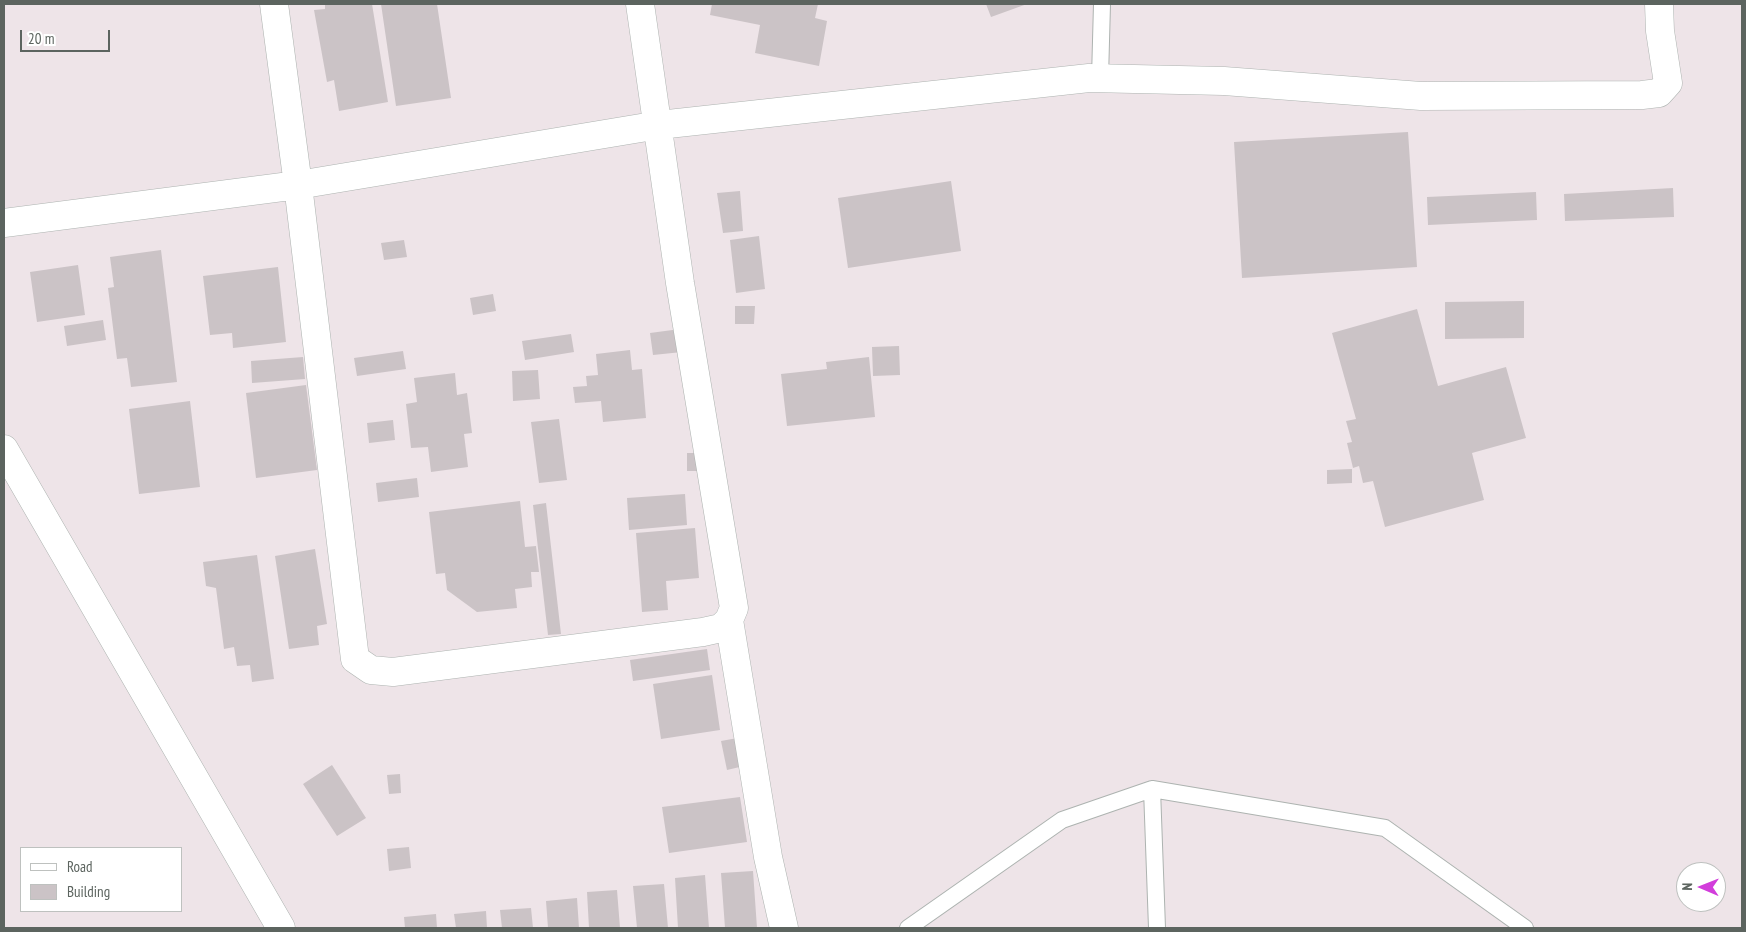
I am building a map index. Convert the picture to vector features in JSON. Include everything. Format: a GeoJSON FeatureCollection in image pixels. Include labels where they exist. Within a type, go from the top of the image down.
{"type":"FeatureCollection","features":[{"type":"Feature","properties":{"kind":"street"},"geometry":{"type":"LineString","coordinates":[[274,4],[298,185],[355,659],[371,670],[393,672],[703,632],[721,628],[729,620],[734,608],[680,283],[659,125],[640,4]]}},
{"type":"Feature","properties":{"kind":"street"},"geometry":{"type":"LineString","coordinates":[[4,223],[298,185],[659,125],[1100,78],[1224,81],[1421,96],[1642,95],[1660,93],[1668,83],[1660,32],[1659,4]]}},
{"type":"Feature","properties":{"kind":"street"},"geometry":{"type":"LineString","coordinates":[[4,449],[281,928]]}},
{"type":"Feature","properties":{"kind":"street"},"geometry":{"type":"LineString","coordinates":[[729,620],[768,857],[784,928]]}},
{"type":"Feature","properties":{"kind":"lane"},"geometry":{"type":"LineString","coordinates":[[1100,78],[1102,4]]}},
{"type":"Feature","properties":{"kind":"lane"},"geometry":{"type":"LineString","coordinates":[[1152,789],[1157,928]]}},
{"type":"Feature","properties":{"kind":"lane"},"geometry":{"type":"LineString","coordinates":[[908,928],[1062,820],[1152,789],[1385,828],[1525,928]]}},
{"type":"Feature","properties":{"kind":"building"},"geometry":{"type":"Polygon","coordinates":[[[325,4],[372,4],[388,102],[339,111],[334,80],[327,82],[314,10],[325,9],[325,4]]]}},
{"type":"Feature","properties":{"kind":"building"},"geometry":{"type":"Polygon","coordinates":[[[381,4],[437,4],[451,98],[396,106],[381,4]]]}},
{"type":"Feature","properties":{"kind":"building"},"geometry":{"type":"Polygon","coordinates":[[[712,4],[818,4],[815,18],[827,21],[819,66],[755,53],[760,25],[710,15],[712,4]]]}},
{"type":"Feature","properties":{"kind":"building"},"geometry":{"type":"Polygon","coordinates":[[[986,4],[1027,4],[991,17],[986,4]]]}},
{"type":"Feature","properties":{"kind":"building"},"geometry":{"type":"Polygon","coordinates":[[[1408,132],[1417,267],[1242,278],[1234,142],[1408,132]]]}},
{"type":"Feature","properties":{"kind":"building"},"geometry":{"type":"Polygon","coordinates":[[[951,181],[961,251],[848,268],[838,198],[951,181]]]}},
{"type":"Feature","properties":{"kind":"building"},"geometry":{"type":"Polygon","coordinates":[[[1673,188],[1674,217],[1565,221],[1564,194],[1673,188]]]}},
{"type":"Feature","properties":{"kind":"building"},"geometry":{"type":"Polygon","coordinates":[[[740,191],[743,231],[723,233],[717,193],[740,191]]]}},
{"type":"Feature","properties":{"kind":"building"},"geometry":{"type":"Polygon","coordinates":[[[1536,192],[1537,220],[1428,225],[1427,197],[1536,192]]]}},
{"type":"Feature","properties":{"kind":"building"},"geometry":{"type":"Polygon","coordinates":[[[759,236],[765,289],[736,293],[730,240],[759,236]]]}},
{"type":"Feature","properties":{"kind":"building"},"geometry":{"type":"Polygon","coordinates":[[[404,240],[407,257],[384,260],[381,243],[404,240]]]}},
{"type":"Feature","properties":{"kind":"building"},"geometry":{"type":"Polygon","coordinates":[[[161,250],[177,382],[131,387],[127,358],[117,359],[108,288],[114,287],[110,257],[161,250]]]}},
{"type":"Feature","properties":{"kind":"building"},"geometry":{"type":"Polygon","coordinates":[[[78,265],[85,315],[37,322],[30,272],[78,265]]]}},
{"type":"Feature","properties":{"kind":"building"},"geometry":{"type":"Polygon","coordinates":[[[278,267],[286,342],[233,348],[232,333],[210,335],[203,276],[278,267]]]}},
{"type":"Feature","properties":{"kind":"building"},"geometry":{"type":"Polygon","coordinates":[[[493,294],[496,311],[473,315],[470,298],[493,294]]]}},
{"type":"Feature","properties":{"kind":"building"},"geometry":{"type":"Polygon","coordinates":[[[1524,301],[1524,338],[1445,339],[1445,302],[1524,301]]]}},
{"type":"Feature","properties":{"kind":"building"},"geometry":{"type":"Polygon","coordinates":[[[735,306],[755,306],[754,324],[735,324],[735,306]]]}},
{"type":"Feature","properties":{"kind":"building"},"geometry":{"type":"Polygon","coordinates":[[[1417,309],[1438,386],[1506,367],[1526,438],[1472,453],[1484,500],[1385,527],[1373,481],[1363,483],[1359,466],[1353,468],[1347,443],[1352,442],[1346,421],[1356,419],[1332,333],[1417,309]]]}},
{"type":"Feature","properties":{"kind":"building"},"geometry":{"type":"Polygon","coordinates":[[[103,320],[106,340],[67,346],[64,326],[103,320]]]}},
{"type":"Feature","properties":{"kind":"building"},"geometry":{"type":"Polygon","coordinates":[[[680,329],[682,352],[653,355],[650,333],[680,329]]]}},
{"type":"Feature","properties":{"kind":"building"},"geometry":{"type":"Polygon","coordinates":[[[571,334],[574,352],[525,360],[522,341],[571,334]]]}},
{"type":"Feature","properties":{"kind":"building"},"geometry":{"type":"Polygon","coordinates":[[[899,346],[900,375],[873,376],[872,347],[899,346]]]}},
{"type":"Feature","properties":{"kind":"building"},"geometry":{"type":"Polygon","coordinates":[[[630,350],[632,370],[642,369],[646,418],[603,422],[601,401],[575,403],[573,387],[587,386],[586,376],[598,375],[596,354],[630,350]]]}},
{"type":"Feature","properties":{"kind":"building"},"geometry":{"type":"Polygon","coordinates":[[[403,351],[406,369],[357,376],[354,358],[403,351]]]}},
{"type":"Feature","properties":{"kind":"building"},"geometry":{"type":"Polygon","coordinates":[[[303,357],[305,379],[252,383],[251,361],[303,357]]]}},
{"type":"Feature","properties":{"kind":"building"},"geometry":{"type":"Polygon","coordinates":[[[869,357],[875,417],[787,426],[781,374],[827,369],[826,362],[869,357]]]}},
{"type":"Feature","properties":{"kind":"building"},"geometry":{"type":"Polygon","coordinates":[[[538,370],[540,399],[513,401],[512,371],[538,370]]]}},
{"type":"Feature","properties":{"kind":"building"},"geometry":{"type":"Polygon","coordinates":[[[455,373],[457,395],[467,393],[472,433],[464,434],[468,467],[431,472],[428,447],[411,448],[406,404],[417,402],[414,378],[455,373]]]}},
{"type":"Feature","properties":{"kind":"building"},"geometry":{"type":"Polygon","coordinates":[[[306,385],[317,470],[256,478],[246,393],[306,385]]]}},
{"type":"Feature","properties":{"kind":"building"},"geometry":{"type":"Polygon","coordinates":[[[190,401],[200,487],[139,494],[129,409],[190,401]]]}},
{"type":"Feature","properties":{"kind":"building"},"geometry":{"type":"Polygon","coordinates":[[[559,419],[567,480],[539,483],[531,422],[559,419]]]}},
{"type":"Feature","properties":{"kind":"building"},"geometry":{"type":"Polygon","coordinates":[[[393,420],[395,440],[369,443],[367,423],[393,420]]]}},
{"type":"Feature","properties":{"kind":"building"},"geometry":{"type":"Polygon","coordinates":[[[687,453],[706,453],[706,471],[687,471],[687,453]]]}},
{"type":"Feature","properties":{"kind":"building"},"geometry":{"type":"Polygon","coordinates":[[[1352,469],[1352,483],[1327,484],[1327,470],[1352,469]]]}},
{"type":"Feature","properties":{"kind":"building"},"geometry":{"type":"Polygon","coordinates":[[[417,478],[419,497],[378,502],[376,483],[417,478]]]}},
{"type":"Feature","properties":{"kind":"building"},"geometry":{"type":"Polygon","coordinates":[[[685,494],[687,525],[629,530],[627,498],[685,494]]]}},
{"type":"Feature","properties":{"kind":"building"},"geometry":{"type":"Polygon","coordinates":[[[520,501],[525,547],[536,546],[539,572],[531,572],[532,587],[515,589],[517,608],[477,612],[447,590],[445,573],[436,574],[429,512],[520,501]]]}},
{"type":"Feature","properties":{"kind":"building"},"geometry":{"type":"Polygon","coordinates":[[[546,503],[561,634],[548,635],[533,505],[546,503]]]}},
{"type":"Feature","properties":{"kind":"building"},"geometry":{"type":"Polygon","coordinates":[[[695,528],[699,578],[666,581],[668,610],[642,612],[636,533],[695,528]]]}},
{"type":"Feature","properties":{"kind":"building"},"geometry":{"type":"Polygon","coordinates":[[[315,549],[327,624],[317,626],[319,645],[289,649],[275,556],[315,549]]]}},
{"type":"Feature","properties":{"kind":"building"},"geometry":{"type":"Polygon","coordinates":[[[257,555],[274,679],[252,682],[250,665],[237,666],[234,647],[224,649],[216,588],[206,586],[203,562],[257,555]]]}},
{"type":"Feature","properties":{"kind":"building"},"geometry":{"type":"Polygon","coordinates":[[[707,649],[710,670],[633,681],[630,660],[707,649]]]}},
{"type":"Feature","properties":{"kind":"building"},"geometry":{"type":"Polygon","coordinates":[[[712,675],[720,730],[661,739],[653,684],[712,675]]]}},
{"type":"Feature","properties":{"kind":"building"},"geometry":{"type":"Polygon","coordinates":[[[743,737],[748,765],[727,770],[721,741],[743,737]]]}},
{"type":"Feature","properties":{"kind":"building"},"geometry":{"type":"Polygon","coordinates":[[[332,765],[366,818],[337,836],[303,784],[332,765]]]}},
{"type":"Feature","properties":{"kind":"building"},"geometry":{"type":"Polygon","coordinates":[[[400,774],[401,793],[389,794],[387,775],[400,774]]]}},
{"type":"Feature","properties":{"kind":"building"},"geometry":{"type":"Polygon","coordinates":[[[740,797],[747,842],[669,853],[662,807],[740,797]]]}},
{"type":"Feature","properties":{"kind":"building"},"geometry":{"type":"Polygon","coordinates":[[[409,847],[411,868],[389,871],[387,849],[409,847]]]}},
{"type":"Feature","properties":{"kind":"building"},"geometry":{"type":"Polygon","coordinates":[[[753,871],[757,928],[725,928],[721,873],[753,871]]]}},
{"type":"Feature","properties":{"kind":"building"},"geometry":{"type":"Polygon","coordinates":[[[705,875],[709,928],[678,928],[675,878],[705,875]]]}},
{"type":"Feature","properties":{"kind":"building"},"geometry":{"type":"Polygon","coordinates":[[[664,884],[668,928],[637,928],[633,886],[664,884]]]}},
{"type":"Feature","properties":{"kind":"building"},"geometry":{"type":"Polygon","coordinates":[[[617,890],[620,928],[589,928],[587,892],[617,890]]]}},
{"type":"Feature","properties":{"kind":"building"},"geometry":{"type":"Polygon","coordinates":[[[577,898],[579,928],[548,928],[546,901],[577,898]]]}},
{"type":"Feature","properties":{"kind":"building"},"geometry":{"type":"Polygon","coordinates":[[[531,908],[533,928],[502,928],[500,910],[531,908]]]}},
{"type":"Feature","properties":{"kind":"building"},"geometry":{"type":"Polygon","coordinates":[[[486,911],[487,928],[456,928],[454,914],[486,911]]]}},
{"type":"Feature","properties":{"kind":"building"},"geometry":{"type":"Polygon","coordinates":[[[436,914],[437,928],[405,928],[404,917],[436,914]]]}}]}
